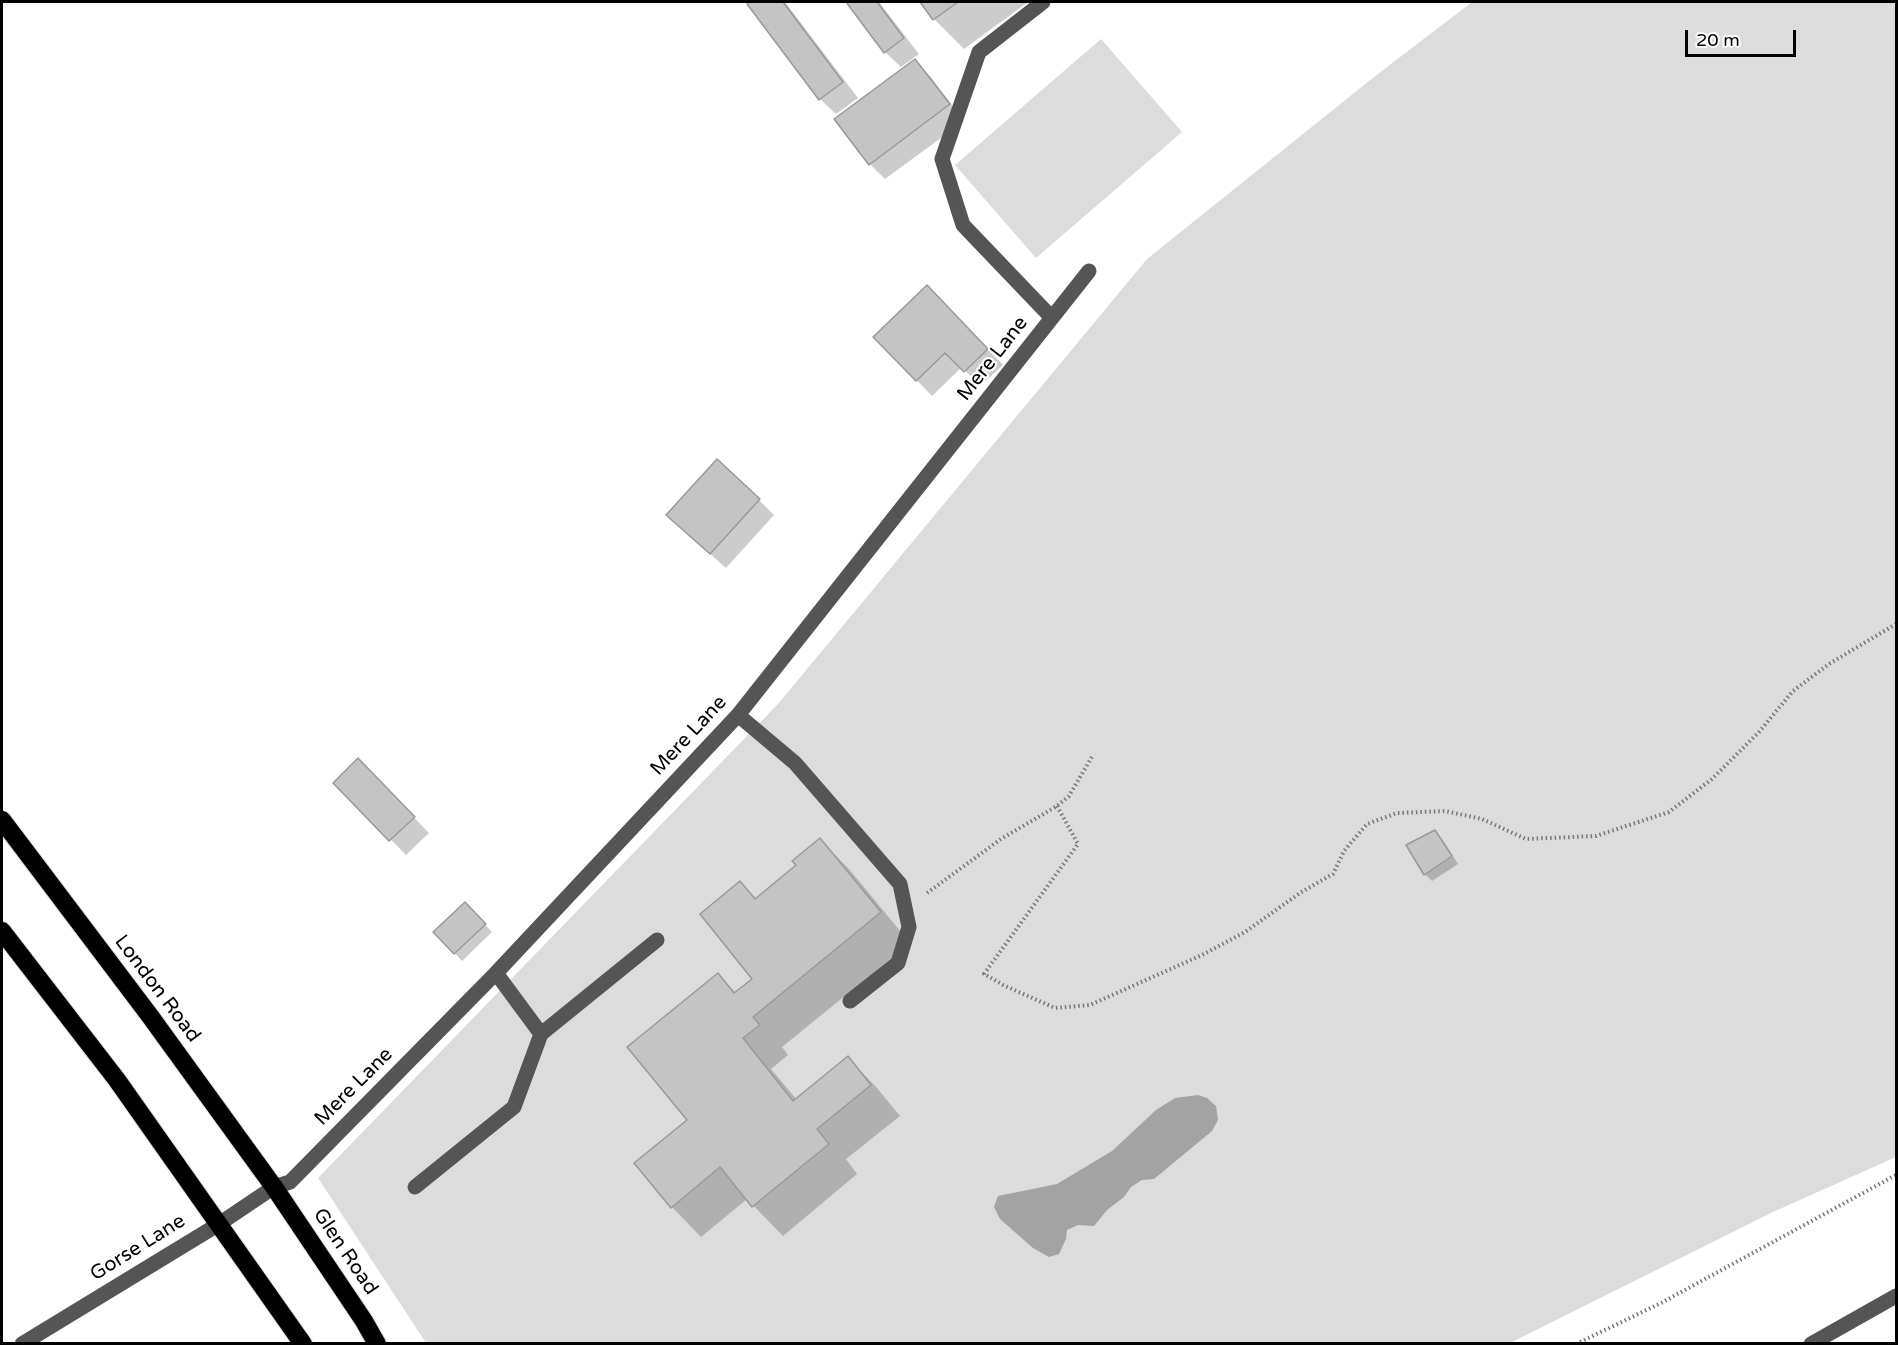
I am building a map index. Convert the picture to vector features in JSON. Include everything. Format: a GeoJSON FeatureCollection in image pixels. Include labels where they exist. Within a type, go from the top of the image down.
{"type":"FeatureCollection","features":[{"type":"Feature","properties":{"kind":"highway","name":"London Road"},"geometry":{"type":"LineString","coordinates":[[2,820],[150,1016],[274,1187]]}},
{"type":"Feature","properties":{"kind":"highway"},"geometry":{"type":"LineString","coordinates":[[2,931],[117,1080],[303,1344]]}},
{"type":"Feature","properties":{"kind":"highway","name":"Glen Road"},"geometry":{"type":"LineString","coordinates":[[274,1187],[377,1344]]}},
{"type":"Feature","properties":{"kind":"street"},"geometry":{"type":"LineString","coordinates":[[1043,2],[979,52],[942,159],[963,225],[1053,318]]}},
{"type":"Feature","properties":{"kind":"street","name":"Mere Lane"},"geometry":{"type":"LineString","coordinates":[[274,1187],[290,1182],[496,973],[738,715],[1089,271]]}},
{"type":"Feature","properties":{"kind":"street"},"geometry":{"type":"LineString","coordinates":[[738,715],[795,763],[900,884],[909,927],[898,963],[850,1001]]}},
{"type":"Feature","properties":{"kind":"street"},"geometry":{"type":"LineString","coordinates":[[415,1187],[514,1107],[541,1034],[657,939]]}},
{"type":"Feature","properties":{"kind":"street"},"geometry":{"type":"LineString","coordinates":[[496,973],[541,1034]]}},
{"type":"Feature","properties":{"kind":"street","name":"Gorse Lane"},"geometry":{"type":"LineString","coordinates":[[22,1344],[219,1224],[274,1187]]}},
{"type":"Feature","properties":{"kind":"street"},"geometry":{"type":"LineString","coordinates":[[1811,1344],[1896,1296]]}},
{"type":"Feature","properties":{"kind":"path"},"geometry":{"type":"LineString","coordinates":[[1057,806],[1078,843],[984,974],[1055,1008],[1090,1005],[1202,955],[1245,932],[1300,893],[1333,874],[1344,851],[1366,824],[1397,813],[1445,811],[1482,819],[1526,839],[1596,836],[1669,812],[1712,779],[1759,732],[1793,691],[1829,664],[1896,624]]}},
{"type":"Feature","properties":{"kind":"path"},"geometry":{"type":"LineString","coordinates":[[927,893],[1001,839],[1057,806],[1069,796],[1093,755]]}},
{"type":"Feature","properties":{"kind":"path"},"geometry":{"type":"LineString","coordinates":[[1576,1344],[1661,1303],[1896,1175]]}},
{"type":"Feature","properties":{"kind":"shaded area"},"geometry":{"type":"Polygon","coordinates":[[[1472,2],[1896,2],[1896,1157],[1773,1212],[1508,1344],[426,1343],[318,1178],[778,704],[1147,259],[1374,77],[1472,2]]]}},
{"type":"Feature","properties":{"kind":"shaded area"},"geometry":{"type":"Polygon","coordinates":[[[1101,39],[1182,132],[1036,258],[955,165],[1101,39]]]}},
{"type":"Feature","properties":{"kind":"shaded area"},"geometry":{"type":"Polygon","coordinates":[[[1198,1095],[1207,1098],[1216,1106],[1218,1120],[1212,1131],[1154,1179],[1142,1180],[1131,1187],[1124,1197],[1107,1210],[1094,1226],[1078,1225],[1067,1230],[1066,1239],[1059,1254],[1049,1257],[1033,1248],[1000,1219],[994,1207],[998,1196],[1057,1184],[1112,1151],[1156,1110],[1175,1098],[1198,1095]]]}},
{"type":"Feature","properties":{"kind":"building"},"geometry":{"type":"Polygon","coordinates":[[[750,2],[783,2],[843,82],[819,100],[747,4],[750,2]]]}},
{"type":"Feature","properties":{"kind":"building"},"geometry":{"type":"Polygon","coordinates":[[[846,2],[877,2],[904,38],[884,53],[846,2]]]}},
{"type":"Feature","properties":{"kind":"building"},"geometry":{"type":"Polygon","coordinates":[[[920,2],[958,2],[933,20],[920,2]]]}},
{"type":"Feature","properties":{"kind":"building"},"geometry":{"type":"Polygon","coordinates":[[[915,59],[950,104],[869,165],[834,119],[915,59]]]}},
{"type":"Feature","properties":{"kind":"building"},"geometry":{"type":"Polygon","coordinates":[[[927,285],[988,349],[964,372],[945,353],[916,381],[873,337],[927,285]]]}},
{"type":"Feature","properties":{"kind":"building"},"geometry":{"type":"Polygon","coordinates":[[[717,459],[760,499],[710,554],[666,515],[717,459]]]}},
{"type":"Feature","properties":{"kind":"building"},"geometry":{"type":"Polygon","coordinates":[[[358,758],[415,817],[389,841],[333,783],[358,758]]]}},
{"type":"Feature","properties":{"kind":"building"},"geometry":{"type":"Polygon","coordinates":[[[1435,830],[1452,856],[1424,875],[1406,845],[1435,830]]]}},
{"type":"Feature","properties":{"kind":"building"},"geometry":{"type":"Polygon","coordinates":[[[820,838],[881,912],[753,1017],[760,1025],[743,1038],[793,1101],[848,1056],[871,1085],[817,1129],[829,1144],[752,1207],[720,1167],[671,1208],[634,1163],[687,1120],[627,1047],[718,973],[734,993],[752,979],[700,914],[740,881],[755,899],[796,865],[792,861],[820,838]]]}},
{"type":"Feature","properties":{"kind":"building"},"geometry":{"type":"Polygon","coordinates":[[[465,902],[486,924],[454,954],[433,932],[465,902]]]}}]}
